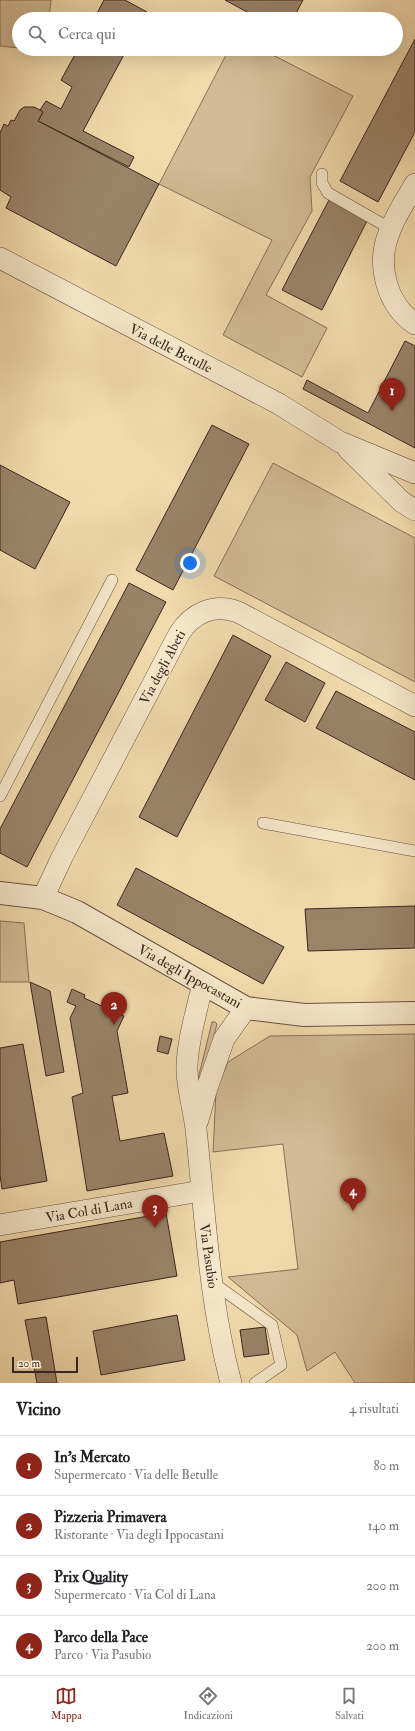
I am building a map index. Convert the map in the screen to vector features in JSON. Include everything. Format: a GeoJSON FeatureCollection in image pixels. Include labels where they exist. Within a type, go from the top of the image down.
{"type":"FeatureCollection","features":[{"type":"Feature","properties":{"kind":"street"},"geometry":{"type":"LineString","coordinates":[[415,184],[391,229],[384,248],[383,261],[389,290],[403,314],[415,324]]}},
{"type":"Feature","properties":{"kind":"street","name":"Via delle Betulle"},"geometry":{"type":"LineString","coordinates":[[0,258],[279,404],[340,442],[415,473]]}},
{"type":"Feature","properties":{"kind":"street","name":"Via delle Betulle"},"geometry":{"type":"LineString","coordinates":[[340,442],[402,502],[415,510]]}},
{"type":"Feature","properties":{"kind":"street","name":"Via degli Abeti"},"geometry":{"type":"LineString","coordinates":[[43,898],[62,857],[179,634],[189,620],[201,612],[221,609],[238,612],[415,706]]}},
{"type":"Feature","properties":{"kind":"street","name":"Via degli Ippocastani"},"geometry":{"type":"LineString","coordinates":[[0,893],[43,898],[77,912],[246,1008],[304,1015],[415,1013]]}},
{"type":"Feature","properties":{"kind":"street","name":"Via Pasubio"},"geometry":{"type":"LineString","coordinates":[[203,983],[192,1033],[187,1067],[196,1129],[201,1191],[213,1283],[225,1360],[231,1383]]}},
{"type":"Feature","properties":{"kind":"street"},"geometry":{"type":"LineString","coordinates":[[196,1129],[206,1091],[224,1040],[246,1008]]}},
{"type":"Feature","properties":{"kind":"street","name":"Via Col di Lana"},"geometry":{"type":"LineString","coordinates":[[0,1225],[201,1191]]}},
{"type":"Feature","properties":{"kind":"lane"},"geometry":{"type":"LineString","coordinates":[[322,174],[322,183],[328,193],[391,229]]}},
{"type":"Feature","properties":{"kind":"lane"},"geometry":{"type":"LineString","coordinates":[[0,796],[112,580]]}},
{"type":"Feature","properties":{"kind":"lane"},"geometry":{"type":"LineString","coordinates":[[263,823],[415,851]]}},
{"type":"Feature","properties":{"kind":"lane"},"geometry":{"type":"LineString","coordinates":[[213,1283],[272,1325],[281,1365],[255,1383]]}},
{"type":"Feature","properties":{"kind":"shaded area"},"geometry":{"type":"Polygon","coordinates":[[[0,0],[51,0],[50,12],[12,12],[12,47],[0,46],[0,0]]]}},
{"type":"Feature","properties":{"kind":"shaded area"},"geometry":{"type":"Polygon","coordinates":[[[225,56],[275,56],[353,96],[310,177],[312,211],[266,295],[327,328],[302,377],[223,335],[272,240],[159,184],[225,56]]]}},
{"type":"Feature","properties":{"kind":"shaded area"},"geometry":{"type":"Polygon","coordinates":[[[273,463],[415,538],[415,682],[214,576],[273,463]]]}},
{"type":"Feature","properties":{"kind":"shaded area"},"geometry":{"type":"Polygon","coordinates":[[[0,921],[24,923],[29,982],[0,982],[0,921]]]}},
{"type":"Feature","properties":{"kind":"shaded area"},"geometry":{"type":"Polygon","coordinates":[[[212,1022],[217,1024],[202,1080],[198,1079],[212,1022]]]}},
{"type":"Feature","properties":{"kind":"shaded area"},"geometry":{"type":"Polygon","coordinates":[[[415,1034],[415,1383],[355,1383],[335,1352],[307,1371],[297,1335],[228,1277],[298,1269],[283,1144],[213,1152],[216,1091],[228,1062],[270,1036],[415,1034]]]}},
{"type":"Feature","properties":{"kind":"building"},"geometry":{"type":"Polygon","coordinates":[[[104,0],[125,0],[147,12],[98,12],[104,0]]]}},
{"type":"Feature","properties":{"kind":"building"},"geometry":{"type":"Polygon","coordinates":[[[225,0],[303,0],[297,12],[247,12],[225,0]]]}},
{"type":"Feature","properties":{"kind":"building"},"geometry":{"type":"Polygon","coordinates":[[[415,39],[415,132],[378,202],[340,181],[415,39]]]}},
{"type":"Feature","properties":{"kind":"building"},"geometry":{"type":"Polygon","coordinates":[[[74,56],[123,56],[83,131],[134,157],[129,167],[38,121],[43,112],[40,110],[46,101],[61,109],[72,87],[61,80],[74,56]]]}},
{"type":"Feature","properties":{"kind":"building"},"geometry":{"type":"Polygon","coordinates":[[[24,107],[34,107],[40,110],[43,112],[38,121],[159,184],[116,266],[6,208],[11,197],[0,190],[0,133],[4,124],[8,126],[11,120],[14,121],[20,110],[24,107]]]}},
{"type":"Feature","properties":{"kind":"building"},"geometry":{"type":"Polygon","coordinates":[[[329,200],[368,219],[322,310],[282,290],[329,200]]]}},
{"type":"Feature","properties":{"kind":"building"},"geometry":{"type":"Polygon","coordinates":[[[405,341],[415,346],[415,448],[303,389],[307,380],[368,413],[405,341]]]}},
{"type":"Feature","properties":{"kind":"building"},"geometry":{"type":"Polygon","coordinates":[[[212,425],[249,444],[173,590],[136,570],[212,425]]]}},
{"type":"Feature","properties":{"kind":"building"},"geometry":{"type":"Polygon","coordinates":[[[0,465],[70,502],[35,569],[0,550],[0,465]]]}},
{"type":"Feature","properties":{"kind":"building"},"geometry":{"type":"Polygon","coordinates":[[[129,583],[166,602],[27,867],[0,853],[0,829],[129,583]]]}},
{"type":"Feature","properties":{"kind":"building"},"geometry":{"type":"Polygon","coordinates":[[[233,635],[271,656],[177,837],[139,817],[233,635]]]}},
{"type":"Feature","properties":{"kind":"building"},"geometry":{"type":"Polygon","coordinates":[[[286,662],[325,683],[305,722],[265,700],[286,662]]]}},
{"type":"Feature","properties":{"kind":"building"},"geometry":{"type":"Polygon","coordinates":[[[336,691],[415,732],[415,780],[316,728],[336,691]]]}},
{"type":"Feature","properties":{"kind":"building"},"geometry":{"type":"Polygon","coordinates":[[[136,868],[284,947],[263,984],[117,905],[136,868]]]}},
{"type":"Feature","properties":{"kind":"building"},"geometry":{"type":"Polygon","coordinates":[[[415,906],[415,948],[308,951],[305,909],[415,906]]]}},
{"type":"Feature","properties":{"kind":"building"},"geometry":{"type":"Polygon","coordinates":[[[30,982],[50,991],[64,1072],[46,1076],[30,982]]]}},
{"type":"Feature","properties":{"kind":"building"},"geometry":{"type":"Polygon","coordinates":[[[72,989],[85,995],[84,998],[124,1016],[117,1031],[128,1093],[112,1096],[120,1141],[164,1133],[173,1176],[87,1191],[72,1097],[83,1093],[70,1018],[76,1006],[67,1002],[72,989]]]}},
{"type":"Feature","properties":{"kind":"building"},"geometry":{"type":"Polygon","coordinates":[[[160,1036],[172,1039],[168,1054],[157,1051],[160,1036]]]}},
{"type":"Feature","properties":{"kind":"building"},"geometry":{"type":"Polygon","coordinates":[[[23,1044],[47,1181],[2,1189],[0,1175],[0,1048],[23,1044]]]}},
{"type":"Feature","properties":{"kind":"building"},"geometry":{"type":"Polygon","coordinates":[[[166,1213],[177,1276],[18,1304],[14,1280],[0,1283],[0,1242],[166,1213]]]}},
{"type":"Feature","properties":{"kind":"building"},"geometry":{"type":"Polygon","coordinates":[[[177,1315],[185,1360],[101,1375],[93,1331],[177,1315]]]}},
{"type":"Feature","properties":{"kind":"building"},"geometry":{"type":"Polygon","coordinates":[[[46,1317],[57,1383],[37,1383],[25,1320],[46,1317]]]}},
{"type":"Feature","properties":{"kind":"building"},"geometry":{"type":"Polygon","coordinates":[[[265,1327],[269,1354],[244,1357],[240,1330],[265,1327]]]}},
{"type":"Feature","properties":{"kind":"place","name":"In's Mercato"},"geometry":{"type":"Point","coordinates":[392,411]}},
{"type":"Feature","properties":{"kind":"place","name":"Pizzeria Primavera"},"geometry":{"type":"Point","coordinates":[114,1025]}},
{"type":"Feature","properties":{"kind":"place","name":"Parco della Pace"},"geometry":{"type":"Point","coordinates":[353,1211]}},
{"type":"Feature","properties":{"kind":"place","name":"Prix Quality"},"geometry":{"type":"Point","coordinates":[155,1228]}}]}
